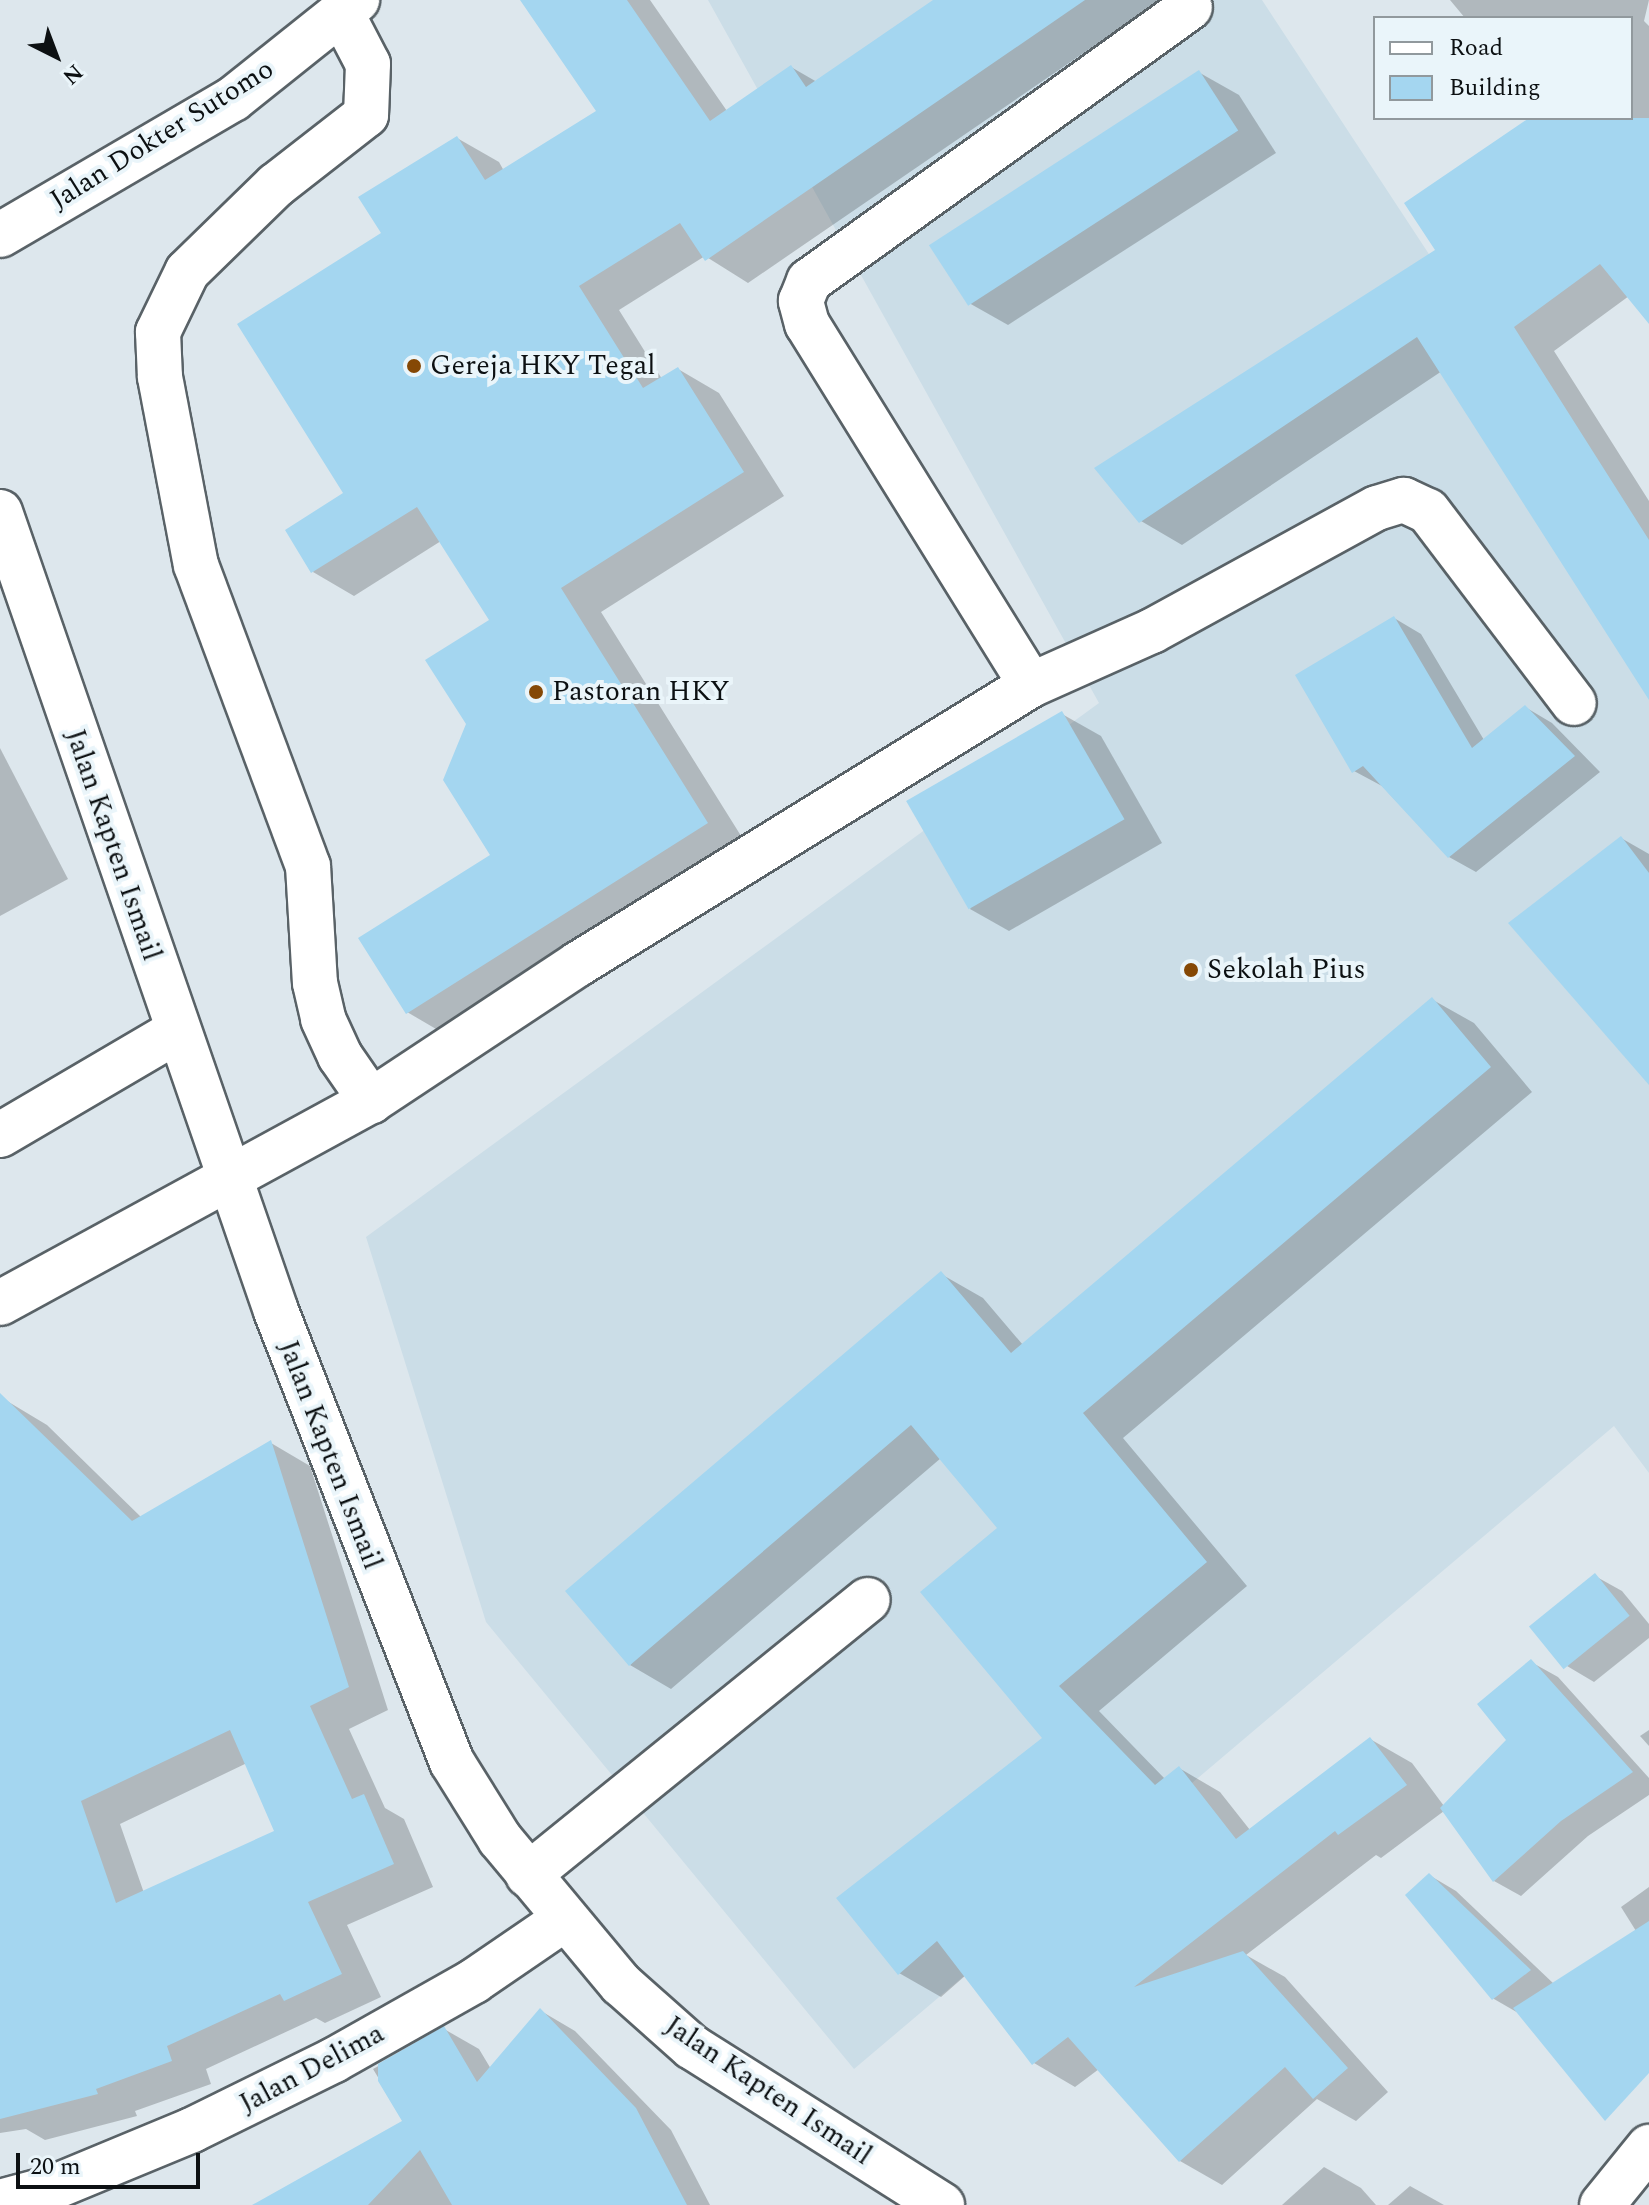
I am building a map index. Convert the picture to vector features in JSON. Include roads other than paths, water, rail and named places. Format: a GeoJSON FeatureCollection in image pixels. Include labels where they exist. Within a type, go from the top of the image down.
{"type":"FeatureCollection","features":[{"type":"Feature","properties":{"kind":"street"},"geometry":{"type":"LineString","coordinates":[[1031,685],[807,324],[801,301],[809,281],[1190,7]]}},
{"type":"Feature","properties":{"kind":"street"},"geometry":{"type":"LineString","coordinates":[[350,8],[368,64],[366,115],[276,185],[187,272],[158,332],[160,377],[196,565],[308,866],[315,983],[323,1019],[340,1056],[371,1101]]}},
{"type":"Feature","properties":{"kind":"street","name":"Jalan Dokter Sutomo"},"geometry":{"type":"LineString","coordinates":[[0,235],[233,99],[350,8]]}},
{"type":"Feature","properties":{"kind":"street"},"geometry":{"type":"LineString","coordinates":[[0,1303],[371,1101],[578,964],[1031,685],[1152,631],[1330,531],[1404,500],[1428,511],[1574,703]]}},
{"type":"Feature","properties":{"kind":"street","name":"Jalan Kapten Ismail"},"geometry":{"type":"LineString","coordinates":[[0,512],[229,1181],[388,1609],[446,1748],[500,1839],[563,1920],[621,1984],[692,2047],[942,2205]]}},
{"type":"Feature","properties":{"kind":"street"},"geometry":{"type":"LineString","coordinates":[[0,1135],[177,1031]]}},
{"type":"Feature","properties":{"kind":"street"},"geometry":{"type":"LineString","coordinates":[[528,1875],[867,1600]]}},
{"type":"Feature","properties":{"kind":"street","name":"Jalan Delima"},"geometry":{"type":"LineString","coordinates":[[0,2202],[52,2188],[192,2130],[320,2067],[474,1981],[563,1920]]}},
{"type":"Feature","properties":{"kind":"street"},"geometry":{"type":"LineString","coordinates":[[1602,2205],[1649,2147]]}},
{"type":"Feature","properties":{"kind":"place","name":"Gereja HKY Tegal"},"geometry":{"type":"Point","coordinates":[414,366]}},
{"type":"Feature","properties":{"kind":"place","name":"Pastoran HKY"},"geometry":{"type":"Point","coordinates":[536,692]}},
{"type":"Feature","properties":{"kind":"place","name":"Sekolah Pius"},"geometry":{"type":"Point","coordinates":[1191,970]}}]}
